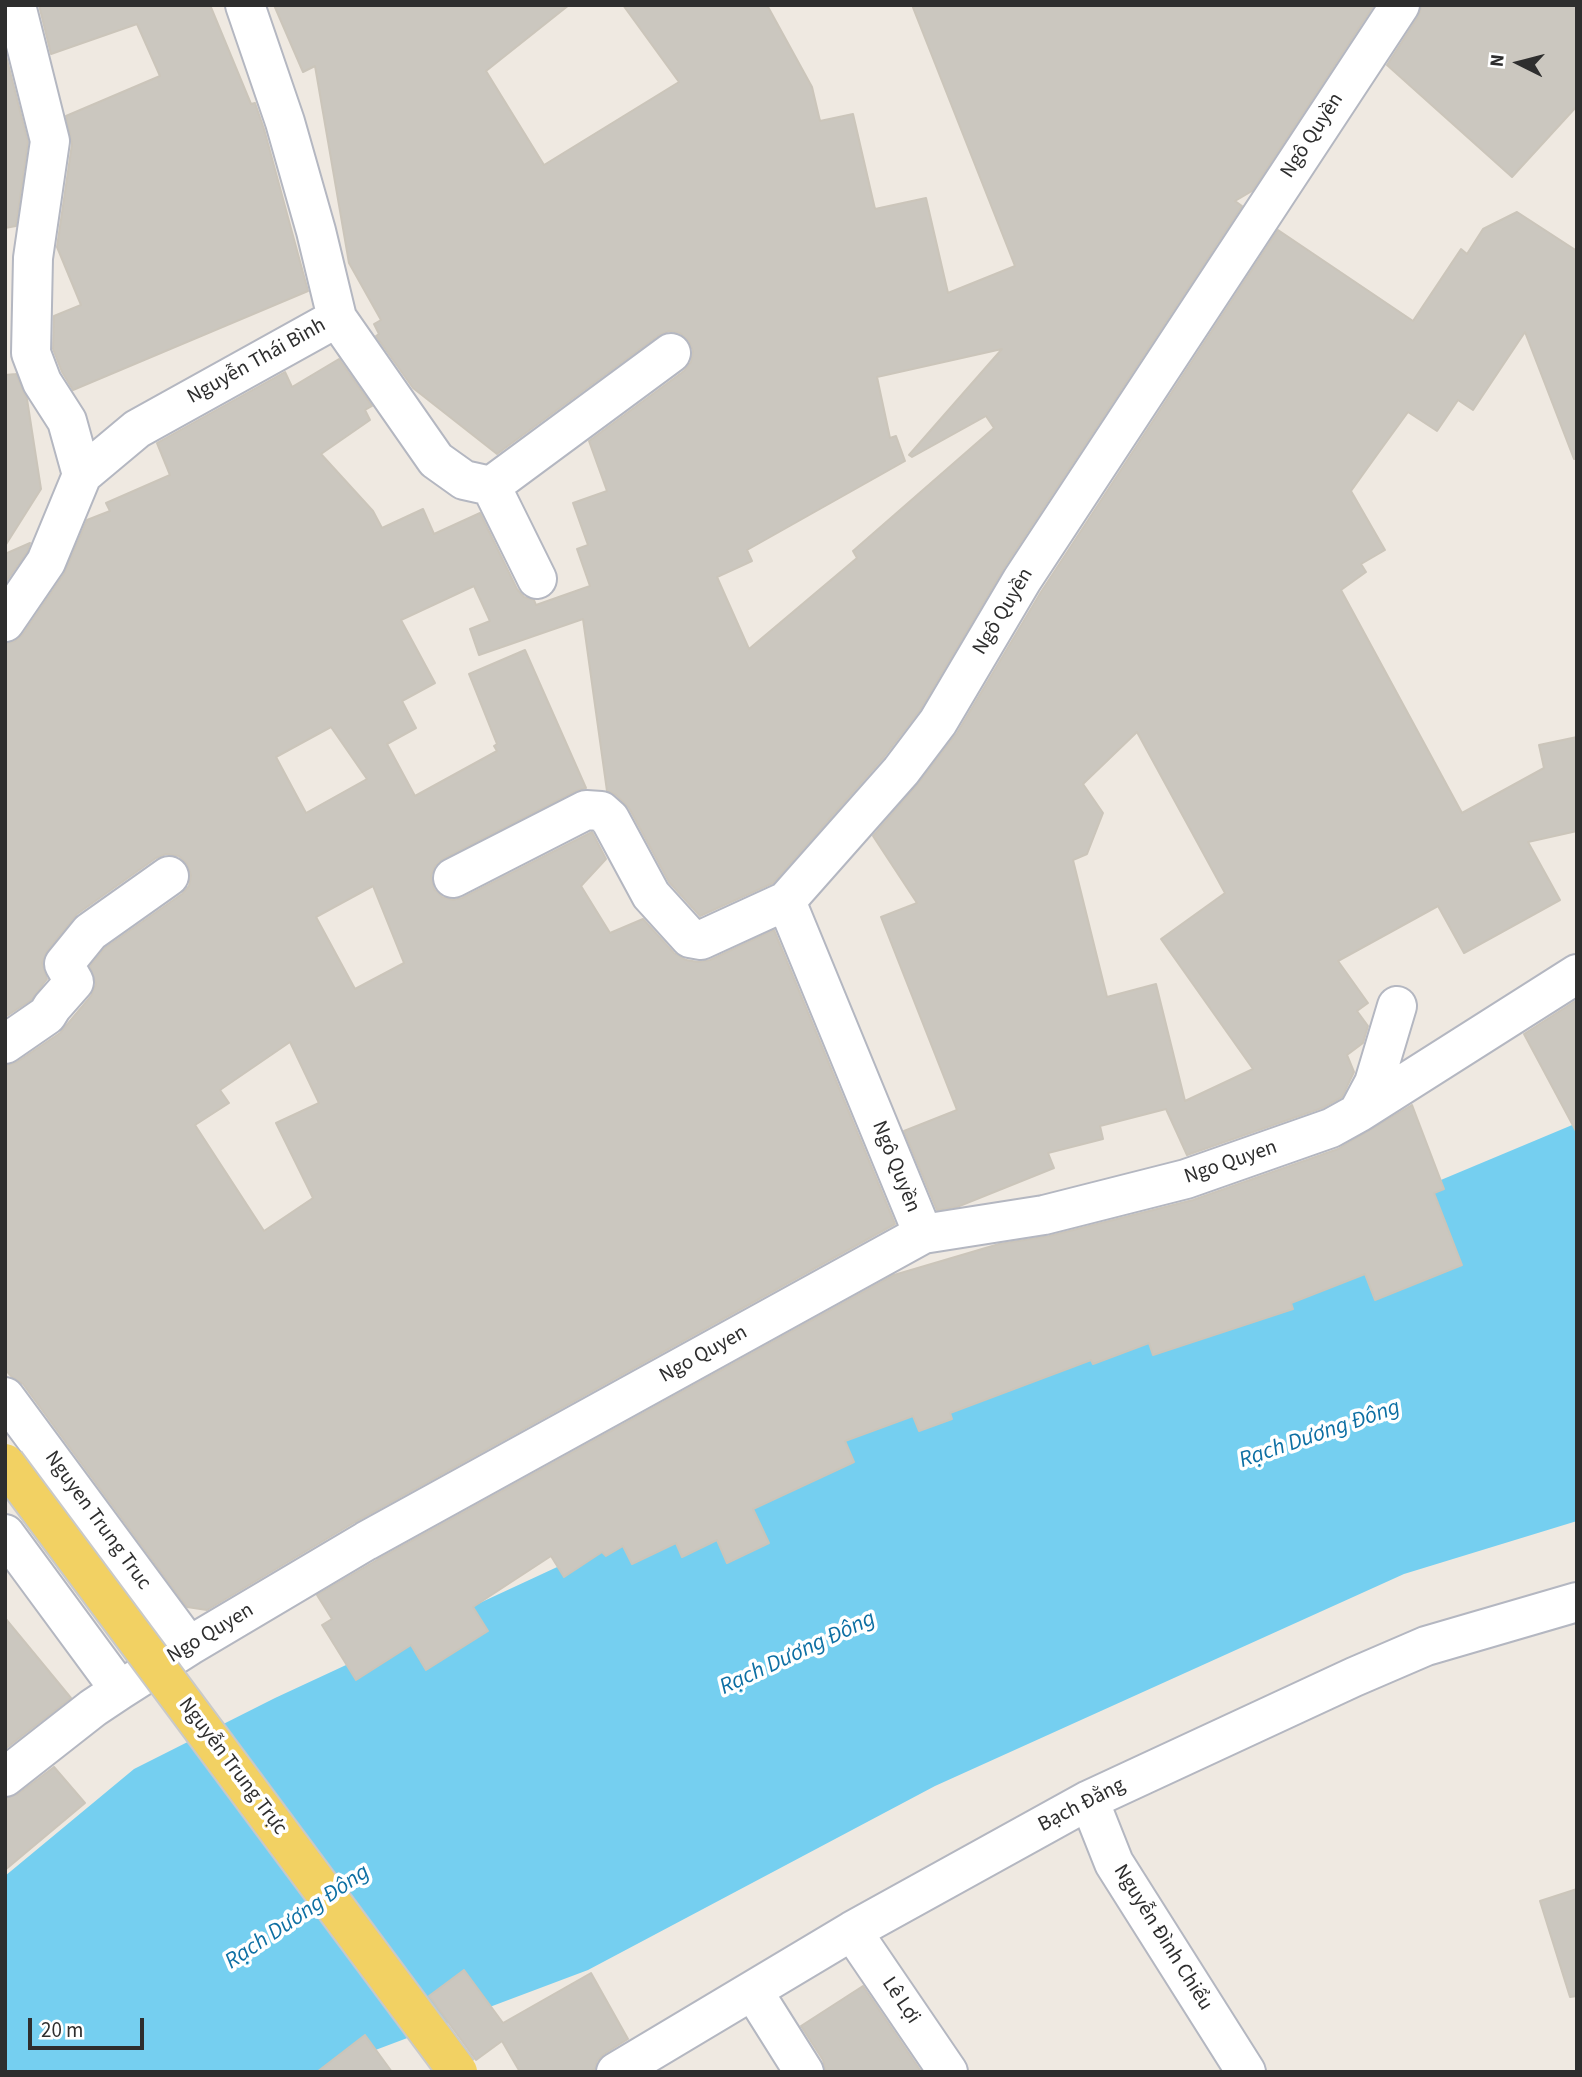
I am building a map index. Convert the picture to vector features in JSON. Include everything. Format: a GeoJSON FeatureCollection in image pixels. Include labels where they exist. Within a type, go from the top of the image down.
{"type":"FeatureCollection","features":[{"type":"Feature","properties":{"kind":"main road","name":"Nguyễn Trung Trực"},"geometry":{"type":"LineString","coordinates":[[5,1463],[458,2072]]}},
{"type":"Feature","properties":{"kind":"street"},"geometry":{"type":"LineString","coordinates":[[16,5],[50,141],[33,258],[31,353],[42,382],[67,421],[82,475]]}},
{"type":"Feature","properties":{"kind":"street","name":"Nguyễn Thái Bình"},"geometry":{"type":"LineString","coordinates":[[5,622],[46,562],[82,475],[136,429],[337,318],[285,122],[245,5]]}},
{"type":"Feature","properties":{"kind":"street","name":"Ngô Quyền"},"geometry":{"type":"LineString","coordinates":[[923,1234],[786,901],[901,771],[939,722],[1022,580],[1400,5]]}},
{"type":"Feature","properties":{"kind":"street"},"geometry":{"type":"LineString","coordinates":[[5,258],[32,294]]}},
{"type":"Feature","properties":{"kind":"street"},"geometry":{"type":"LineString","coordinates":[[337,318],[436,460],[464,480],[491,486],[671,353]]}},
{"type":"Feature","properties":{"kind":"street"},"geometry":{"type":"LineString","coordinates":[[491,486],[537,579]]}},
{"type":"Feature","properties":{"kind":"street"},"geometry":{"type":"LineString","coordinates":[[453,878],[586,810],[601,811],[610,819],[651,895],[690,938],[701,940],[786,901]]}},
{"type":"Feature","properties":{"kind":"street"},"geometry":{"type":"LineString","coordinates":[[5,1044],[47,1015],[74,982],[64,964],[90,932],[169,876]]}},
{"type":"Feature","properties":{"kind":"street","name":"Ngo Quyen"},"geometry":{"type":"LineString","coordinates":[[5,1777],[120,1690],[366,1541],[923,1234],[1044,1215],[1186,1179],[1331,1128],[1577,974]]}},
{"type":"Feature","properties":{"kind":"street"},"geometry":{"type":"LineString","coordinates":[[1358,1113],[1374,1083],[1397,1006]]}},
{"type":"Feature","properties":{"kind":"street","name":"Nguyen Trung Truc"},"geometry":{"type":"LineString","coordinates":[[5,1397],[189,1646]]}},
{"type":"Feature","properties":{"kind":"street"},"geometry":{"type":"LineString","coordinates":[[5,1534],[120,1690]]}},
{"type":"Feature","properties":{"kind":"street","name":"Bạch Đằng"},"geometry":{"type":"LineString","coordinates":[[615,2072],[852,1931],[1089,1800],[1426,1646],[1577,1602]]}},
{"type":"Feature","properties":{"kind":"street","name":"Nguyễn Đình Chiểu"},"geometry":{"type":"LineString","coordinates":[[1089,1800],[1114,1863],[1246,2072]]}},
{"type":"Feature","properties":{"kind":"street","name":"Lê Lợi"},"geometry":{"type":"LineString","coordinates":[[852,1931],[948,2072]]}},
{"type":"Feature","properties":{"kind":"street"},"geometry":{"type":"LineString","coordinates":[[753,1991],[804,2072]]}},
{"type":"Feature","properties":{"kind":"water","name":"Rạch Dương Đông"},"geometry":{"type":"Polygon","coordinates":[[[1577,1123],[1577,1521],[1404,1574],[935,1786],[588,1970],[317,2072],[5,2072],[5,1876],[134,1769],[275,1698],[932,1393],[1577,1123]]]}},
{"type":"Feature","properties":{"kind":"building"},"geometry":{"type":"Polygon","coordinates":[[[39,5],[210,5],[251,104],[255,103],[264,129],[308,291],[73,390],[53,349],[54,316],[81,305],[57,247],[72,144],[66,116],[160,76],[137,24],[51,54],[39,5]]]}},
{"type":"Feature","properties":{"kind":"building"},"geometry":{"type":"Polygon","coordinates":[[[274,5],[569,5],[486,71],[544,165],[679,82],[623,5],[767,5],[812,87],[820,121],[853,114],[875,209],[926,198],[948,293],[1015,266],[912,5],[1374,5],[1252,191],[1235,201],[1242,206],[1004,568],[920,710],[884,757],[773,883],[700,916],[669,882],[629,808],[616,795],[607,791],[583,619],[479,655],[470,629],[490,621],[474,586],[401,620],[435,683],[402,701],[416,728],[387,744],[415,796],[497,751],[494,746],[497,744],[469,674],[525,650],[586,788],[443,859],[435,866],[431,876],[434,889],[442,897],[453,900],[462,898],[592,832],[606,859],[581,886],[610,933],[643,919],[674,953],[686,960],[698,962],[710,960],[774,930],[895,1224],[355,1522],[207,1610],[187,1607],[23,1384],[5,1369],[5,1066],[17,1062],[60,1033],[91,996],[96,984],[90,966],[105,948],[182,894],[189,886],[191,875],[187,864],[179,856],[166,854],[156,858],[77,914],[47,951],[42,963],[47,979],[31,1000],[5,1017],[5,644],[15,641],[23,634],[64,574],[87,520],[110,511],[106,503],[170,475],[157,443],[285,372],[292,387],[339,359],[372,406],[365,410],[370,420],[321,454],[373,511],[382,528],[423,509],[434,534],[480,513],[517,589],[524,597],[534,600],[536,605],[590,586],[577,549],[588,545],[573,503],[607,491],[589,441],[684,371],[691,362],[693,351],[689,341],[680,333],[669,331],[659,335],[497,454],[413,388],[376,336],[379,334],[374,324],[381,320],[349,263],[315,66],[303,72],[274,5]],[[1002,349],[877,377],[890,438],[896,436],[905,461],[747,550],[752,561],[717,577],[749,649],[857,558],[853,551],[994,428],[986,416],[912,457],[909,455],[1002,349]],[[331,727],[276,757],[306,813],[367,779],[331,727]],[[373,886],[316,917],[355,989],[404,963],[373,886]],[[290,1042],[220,1090],[229,1103],[195,1125],[264,1231],[313,1198],[276,1123],[319,1103],[290,1042]]]}},
{"type":"Feature","properties":{"kind":"building"},"geometry":{"type":"Polygon","coordinates":[[[1422,5],[1577,5],[1577,106],[1512,177],[1387,65],[1418,17],[1422,5]]]}},
{"type":"Feature","properties":{"kind":"building"},"geometry":{"type":"Polygon","coordinates":[[[5,52],[28,142],[16,226],[5,228],[5,52]]]}},
{"type":"Feature","properties":{"kind":"building"},"geometry":{"type":"Polygon","coordinates":[[[1517,212],[1577,251],[1577,458],[1574,459],[1525,332],[1473,410],[1458,400],[1437,431],[1408,412],[1351,491],[1385,550],[1361,564],[1366,572],[1341,590],[1462,813],[1544,768],[1539,745],[1577,737],[1577,831],[1528,842],[1560,900],[1464,953],[1438,906],[1338,961],[1368,1003],[1357,1011],[1368,1026],[1363,1043],[1347,1055],[1354,1072],[1342,1097],[1322,1108],[1187,1155],[1166,1109],[1100,1126],[1103,1139],[1048,1153],[1054,1168],[957,1207],[937,1210],[904,1131],[957,1110],[881,917],[917,903],[873,836],[957,733],[1041,592],[1278,230],[1413,321],[1461,249],[1467,254],[1483,229],[1517,212]],[[1137,732],[1083,784],[1103,813],[1087,854],[1073,860],[1107,997],[1156,984],[1185,1101],[1253,1069],[1161,939],[1225,893],[1137,732]]]}},
{"type":"Feature","properties":{"kind":"building"},"geometry":{"type":"Polygon","coordinates":[[[16,374],[27,399],[41,489],[5,546],[5,375],[16,374]]]}},
{"type":"Feature","properties":{"kind":"building"},"geometry":{"type":"Polygon","coordinates":[[[30,543],[27,552],[5,583],[5,554],[30,543]]]}},
{"type":"Feature","properties":{"kind":"building"},"geometry":{"type":"Polygon","coordinates":[[[1577,1000],[1577,1133],[1524,1034],[1577,1000]]]}},
{"type":"Feature","properties":{"kind":"building"},"geometry":{"type":"Polygon","coordinates":[[[1412,1105],[1444,1189],[1434,1193],[1462,1265],[1375,1300],[1365,1274],[1291,1303],[1293,1309],[1153,1355],[1149,1343],[1093,1364],[1091,1360],[950,1413],[952,1419],[919,1431],[913,1416],[845,1441],[854,1462],[753,1509],[769,1543],[727,1563],[717,1540],[682,1557],[676,1543],[632,1564],[623,1546],[606,1556],[602,1552],[564,1577],[551,1556],[473,1607],[488,1631],[426,1670],[411,1645],[356,1680],[322,1625],[332,1619],[317,1595],[894,1275],[999,1244],[1049,1236],[1193,1200],[1338,1149],[1412,1105]]]}},
{"type":"Feature","properties":{"kind":"building"},"geometry":{"type":"Polygon","coordinates":[[[5,1618],[71,1698],[5,1749],[5,1618]]]}},
{"type":"Feature","properties":{"kind":"building"},"geometry":{"type":"Polygon","coordinates":[[[54,1767],[85,1803],[5,1870],[5,1798],[18,1794],[54,1767]]]}},
{"type":"Feature","properties":{"kind":"building"},"geometry":{"type":"Polygon","coordinates":[[[1577,1889],[1577,1996],[1570,1997],[1540,1901],[1577,1889]]]}},
{"type":"Feature","properties":{"kind":"building"},"geometry":{"type":"Polygon","coordinates":[[[464,1970],[503,2023],[591,1973],[628,2039],[604,2054],[597,2061],[595,2069],[590,2072],[520,2072],[502,2041],[476,2060],[429,1996],[464,1970]]]}},
{"type":"Feature","properties":{"kind":"building"},"geometry":{"type":"Polygon","coordinates":[[[863,1986],[921,2072],[826,2072],[823,2060],[801,2026],[863,1986]]]}},
{"type":"Feature","properties":{"kind":"building"},"geometry":{"type":"Polygon","coordinates":[[[365,2035],[392,2072],[317,2072],[365,2035]]]}}]}
